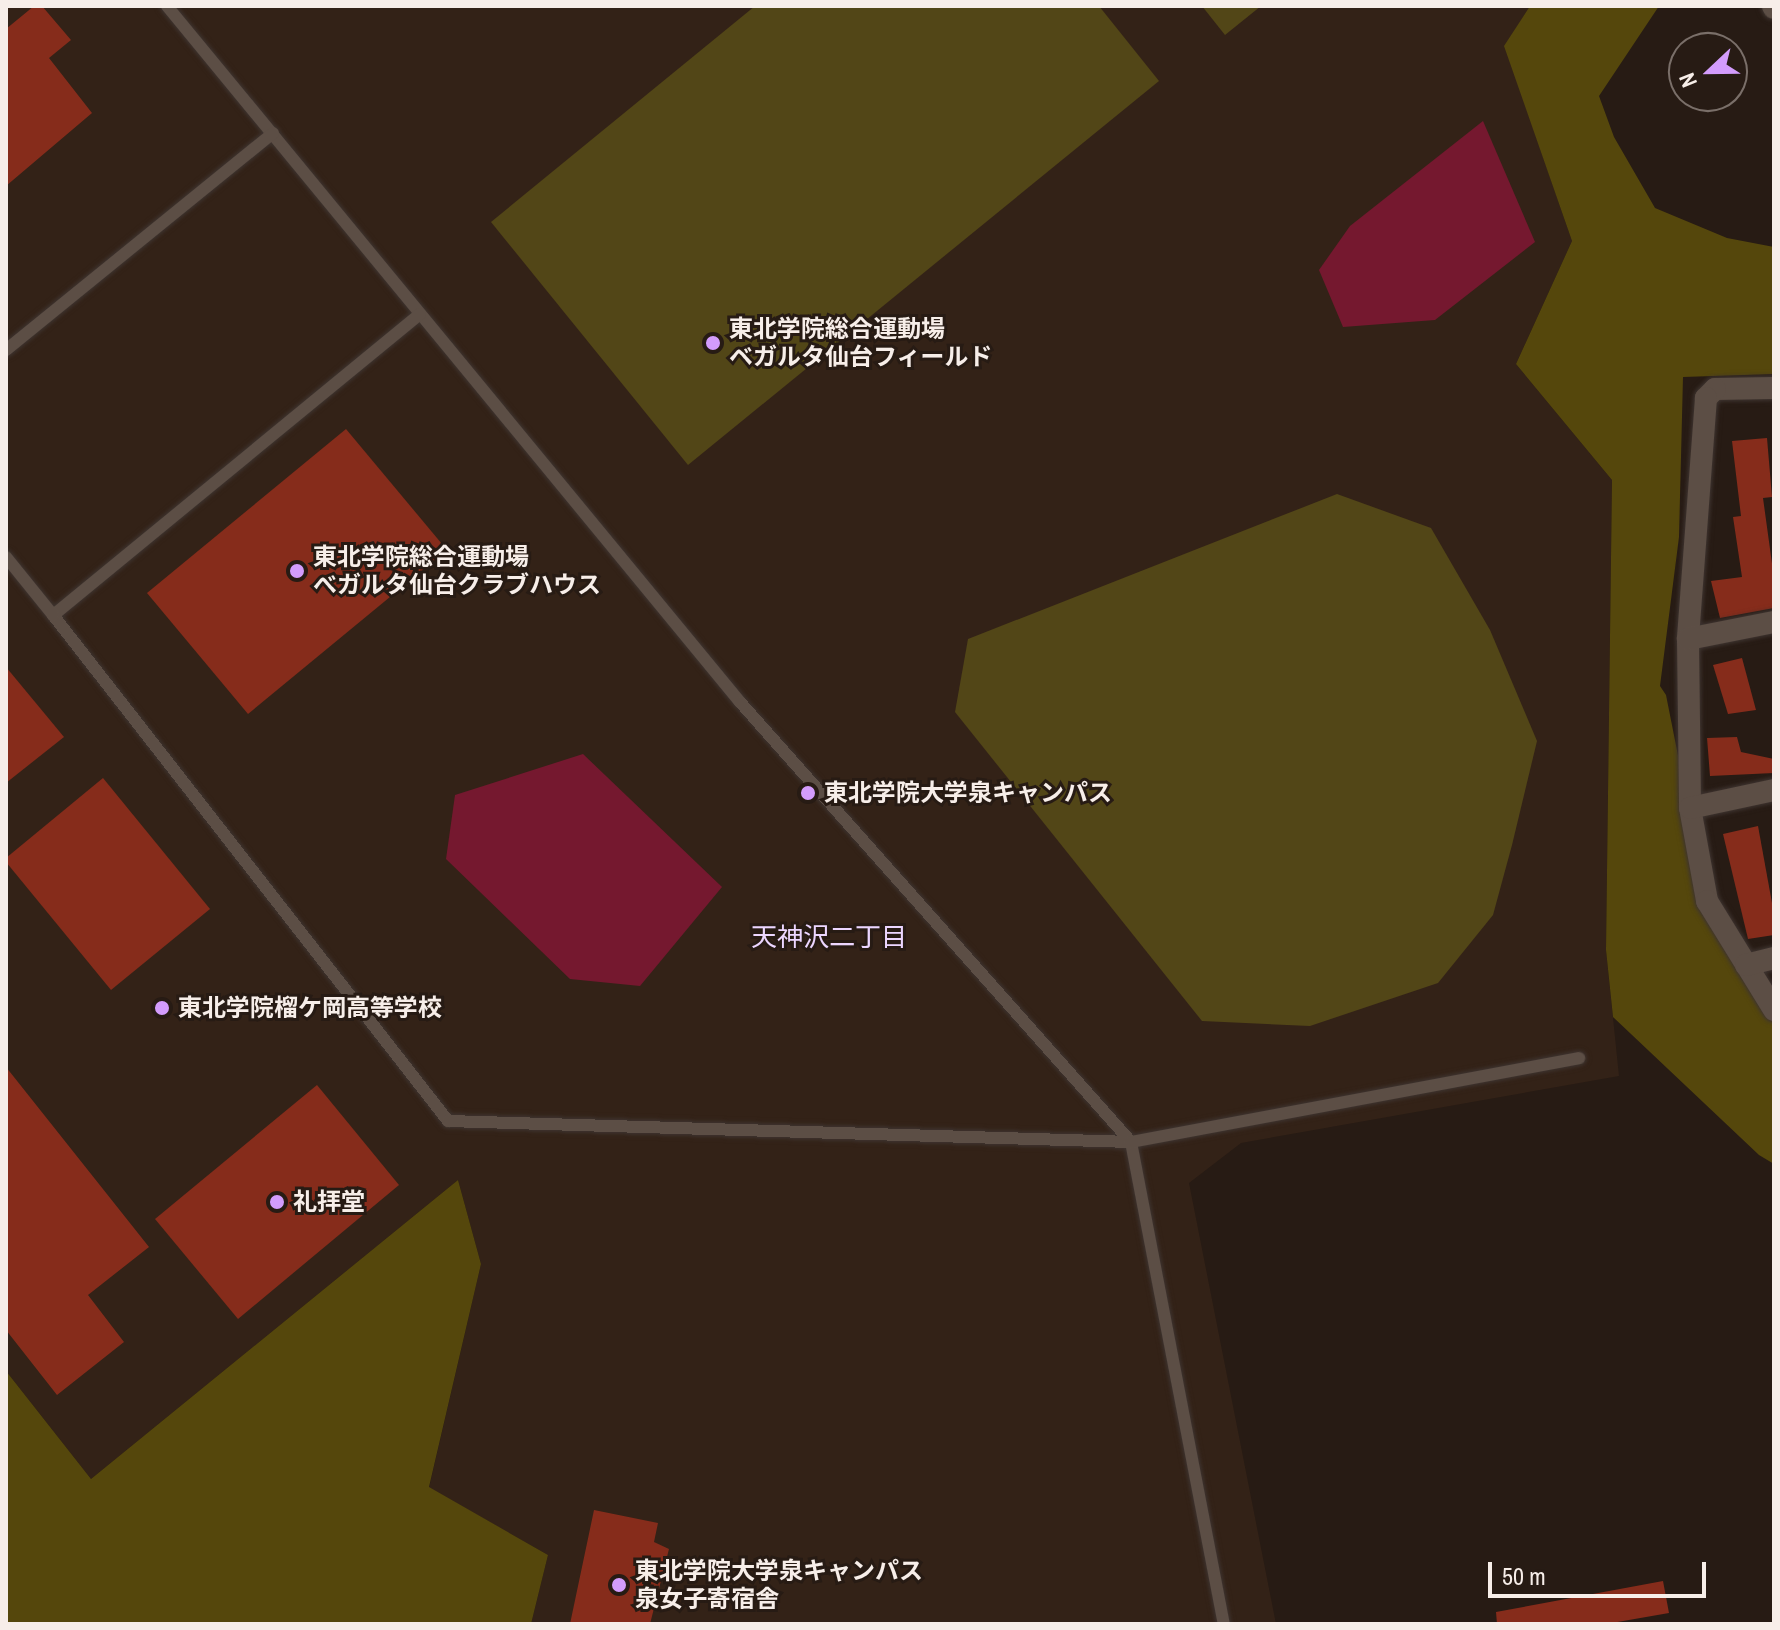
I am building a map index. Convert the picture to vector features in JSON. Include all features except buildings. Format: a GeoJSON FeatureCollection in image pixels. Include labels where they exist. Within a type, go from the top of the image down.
{"type":"FeatureCollection","features":[{"type":"Feature","properties":{"kind":"street"},"geometry":{"type":"LineString","coordinates":[[1774,388],[1715,389],[1706,398],[1688,639],[1690,808],[1707,901],[1774,1010]]}},
{"type":"Feature","properties":{"kind":"street"},"geometry":{"type":"LineString","coordinates":[[1688,639],[1774,622]]}},
{"type":"Feature","properties":{"kind":"street"},"geometry":{"type":"LineString","coordinates":[[1690,808],[1774,790]]}},
{"type":"Feature","properties":{"kind":"street"},"geometry":{"type":"LineString","coordinates":[[1746,965],[1774,958]]}},
{"type":"Feature","properties":{"kind":"lane"},"geometry":{"type":"LineString","coordinates":[[167,6],[740,702],[1131,1142],[1224,1624]]}},
{"type":"Feature","properties":{"kind":"lane"},"geometry":{"type":"LineString","coordinates":[[6,350],[273,133]]}},
{"type":"Feature","properties":{"kind":"lane"},"geometry":{"type":"LineString","coordinates":[[53,615],[420,314]]}},
{"type":"Feature","properties":{"kind":"lane"},"geometry":{"type":"LineString","coordinates":[[6,557],[448,1121],[1131,1142],[1579,1058]]}},
{"type":"Feature","properties":{"kind":"shaded area","name":"東北学院大学泉キャンパス"},"geometry":{"type":"Polygon","coordinates":[[[6,6],[1530,6],[1505,46],[1572,241],[1516,364],[1612,480],[1606,950],[1619,1076],[1241,1143],[1189,1183],[1276,1624],[531,1624],[548,1555],[429,1488],[481,1264],[458,1180],[91,1479],[6,1371],[6,6]]]}},
{"type":"Feature","properties":{"kind":"shaded area","name":"東北学院総合運動場 ベガルタ仙台フィールド"},"geometry":{"type":"Polygon","coordinates":[[[755,6],[1099,6],[1159,81],[688,465],[491,222],[755,6]]]}},
{"type":"Feature","properties":{"kind":"shaded area"},"geometry":{"type":"Polygon","coordinates":[[[1202,6],[1261,6],[1225,35],[1202,6]]]}},
{"type":"Feature","properties":{"kind":"shaded area"},"geometry":{"type":"Polygon","coordinates":[[[1530,6],[1659,6],[1599,96],[1614,137],[1655,208],[1727,238],[1774,247],[1774,374],[1683,377],[1679,537],[1660,686],[1666,695],[1707,901],[1774,1010],[1774,1164],[1759,1155],[1613,1017],[1606,950],[1612,480],[1516,364],[1572,241],[1504,46],[1530,6]]]}},
{"type":"Feature","properties":{"kind":"shaded area"},"geometry":{"type":"Polygon","coordinates":[[[1483,121],[1535,242],[1435,320],[1343,327],[1319,270],[1350,226],[1483,121]]]}},
{"type":"Feature","properties":{"kind":"shaded area"},"geometry":{"type":"Polygon","coordinates":[[[1337,494],[1431,528],[1490,630],[1537,741],[1512,845],[1493,915],[1438,983],[1310,1026],[1202,1021],[955,712],[968,639],[1337,494]]]}},
{"type":"Feature","properties":{"kind":"shaded area"},"geometry":{"type":"Polygon","coordinates":[[[583,754],[722,887],[640,986],[570,979],[446,859],[455,795],[583,754]]]}},
{"type":"Feature","properties":{"kind":"shaded area"},"geometry":{"type":"Polygon","coordinates":[[[458,1180],[481,1264],[429,1487],[548,1555],[531,1624],[6,1624],[6,1371],[91,1479],[458,1180]]]}},
{"type":"Feature","properties":{"kind":"place","name":"東北学院総合運動場 ベガルタ仙台フィールド"},"geometry":{"type":"Point","coordinates":[713,343]}},
{"type":"Feature","properties":{"kind":"place","name":"東北学院総合運動場 べガルタ仙台クラブハウス"},"geometry":{"type":"Point","coordinates":[297,571]}},
{"type":"Feature","properties":{"kind":"place","name":"東北学院大学泉キャンパス"},"geometry":{"type":"Point","coordinates":[808,793]}},
{"type":"Feature","properties":{"kind":"place","name":"東北学院榴ケ岡高等学校"},"geometry":{"type":"Point","coordinates":[162,1008]}},
{"type":"Feature","properties":{"kind":"place","name":"礼拝堂"},"geometry":{"type":"Point","coordinates":[277,1202]}},
{"type":"Feature","properties":{"kind":"place","name":"東北学院大学泉キャンパス 泉女子寄宿舎"},"geometry":{"type":"Point","coordinates":[619,1585]}},
{"type":"Feature","properties":{"kind":"district","name":"天神沢二丁目"},"geometry":{"type":"Point","coordinates":[829,937]}}]}
